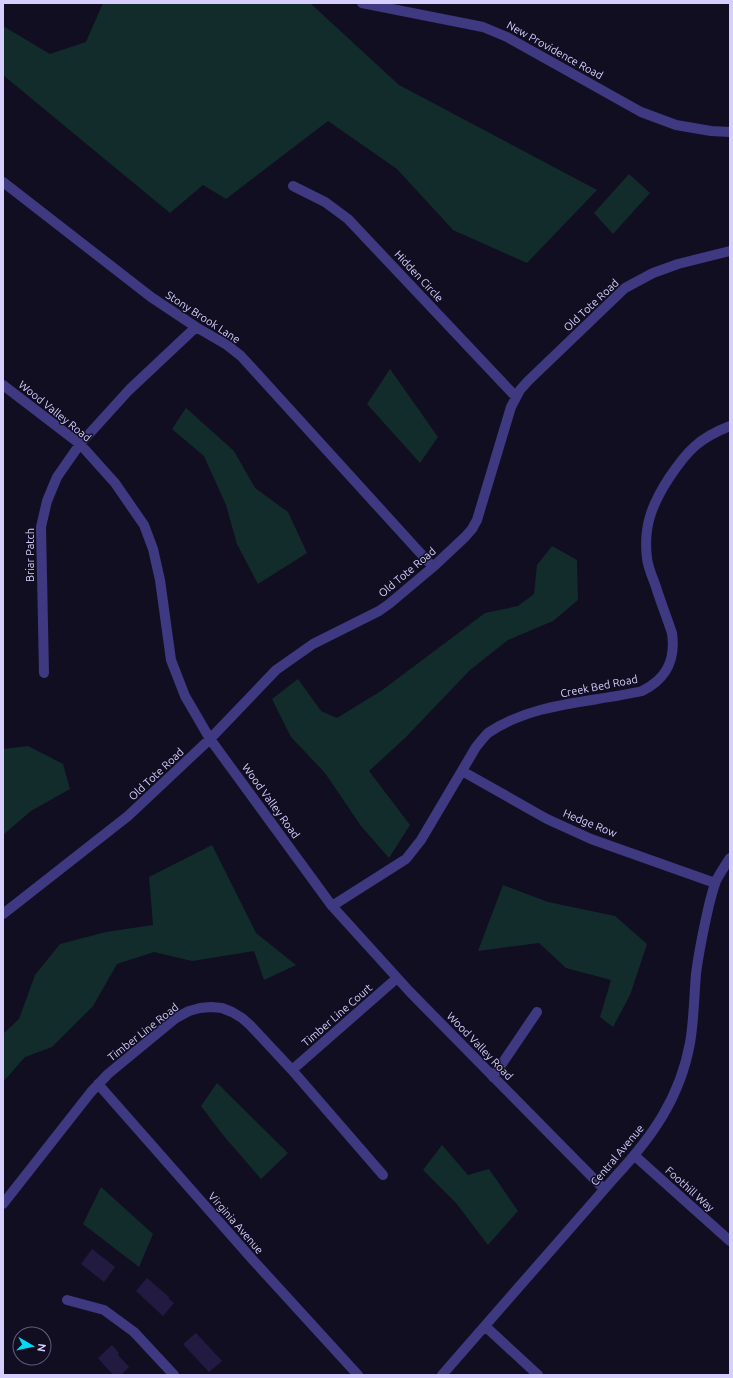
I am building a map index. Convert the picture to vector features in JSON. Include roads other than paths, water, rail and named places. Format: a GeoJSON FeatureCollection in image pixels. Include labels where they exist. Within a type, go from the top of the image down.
{"type":"FeatureCollection","features":[{"type":"Feature","properties":{"kind":"street","name":"New Providence Road"},"geometry":{"type":"LineString","coordinates":[[369,4],[482,27],[508,37],[641,112],[676,125],[692,129],[728,134]]}},
{"type":"Feature","properties":{"kind":"street","name":"Stony Brook Lane"},"geometry":{"type":"LineString","coordinates":[[3,182],[151,297],[196,328],[227,345],[241,356],[433,567]]}},
{"type":"Feature","properties":{"kind":"street","name":"Hidden Circle"},"geometry":{"type":"LineString","coordinates":[[293,186],[325,202],[348,219],[516,397]]}},
{"type":"Feature","properties":{"kind":"street","name":"Old Tote Road"},"geometry":{"type":"LineString","coordinates":[[3,914],[128,816],[210,739],[276,670],[313,644],[390,604],[465,537],[477,520],[516,397],[528,381],[625,288],[659,271],[678,264],[730,251]]}},
{"type":"Feature","properties":{"kind":"street","name":"Briar Patch"},"geometry":{"type":"LineString","coordinates":[[44,673],[41,527],[47,500],[57,477],[80,444],[129,390],[196,328]]}},
{"type":"Feature","properties":{"kind":"street","name":"Wood Valley Road"},"geometry":{"type":"LineString","coordinates":[[3,385],[80,444],[115,482],[144,525],[153,549],[160,580],[171,660],[185,696],[210,739],[332,906],[398,978],[493,1077],[604,1189]]}},
{"type":"Feature","properties":{"kind":"street","name":"Creek Bed Road"},"geometry":{"type":"LineString","coordinates":[[332,906],[406,859],[421,840],[476,747],[488,734],[520,716],[573,702],[642,691],[659,680],[670,663],[674,643],[647,559],[646,537],[650,515],[658,494],[682,458],[698,443],[713,433],[730,426]]}},
{"type":"Feature","properties":{"kind":"street","name":"Hedge Row"},"geometry":{"type":"LineString","coordinates":[[462,771],[548,819],[591,839],[715,883]]}},
{"type":"Feature","properties":{"kind":"street","name":"Central Avenue"},"geometry":{"type":"LineString","coordinates":[[442,1375],[604,1189],[635,1156],[663,1116],[683,1069],[690,1044],[694,1019],[696,974],[704,927],[715,883],[730,858]]}},
{"type":"Feature","properties":{"kind":"street","name":"Timber Line Court"},"geometry":{"type":"LineString","coordinates":[[292,1070],[398,978]]}},
{"type":"Feature","properties":{"kind":"street","name":"Timber Line Road"},"geometry":{"type":"LineString","coordinates":[[3,1204],[98,1084],[108,1074],[176,1018],[189,1011],[211,1007],[222,1008],[242,1018],[292,1070],[383,1175]]}},
{"type":"Feature","properties":{"kind":"street"},"geometry":{"type":"LineString","coordinates":[[493,1077],[537,1012]]}},
{"type":"Feature","properties":{"kind":"street","name":"Virginia Avenue"},"geometry":{"type":"LineString","coordinates":[[98,1084],[252,1259],[358,1375]]}},
{"type":"Feature","properties":{"kind":"street","name":"Foothill Way"},"geometry":{"type":"LineString","coordinates":[[635,1156],[730,1241]]}},
{"type":"Feature","properties":{"kind":"street"},"geometry":{"type":"LineString","coordinates":[[67,1300],[104,1310],[134,1332],[174,1375]]}},
{"type":"Feature","properties":{"kind":"street"},"geometry":{"type":"LineString","coordinates":[[484,1326],[538,1375]]}}]}
